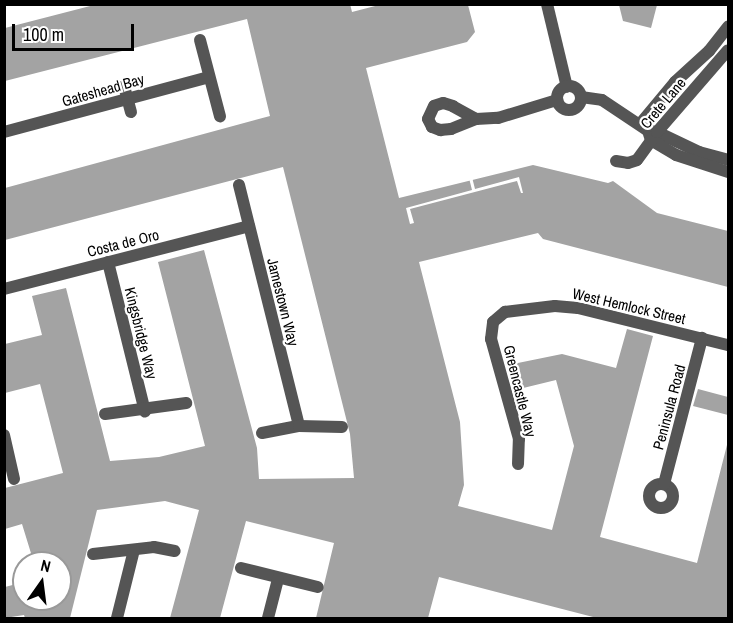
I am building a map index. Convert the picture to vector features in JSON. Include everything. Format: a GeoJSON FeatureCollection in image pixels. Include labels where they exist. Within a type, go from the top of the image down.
{"type":"FeatureCollection","features":[{"type":"Feature","properties":{"kind":"street"},"geometry":{"type":"LineString","coordinates":[[547,4],[567,87]]}},
{"type":"Feature","properties":{"kind":"street"},"geometry":{"type":"LineString","coordinates":[[649,132],[675,82],[709,51],[729,27]]}},
{"type":"Feature","properties":{"kind":"street"},"geometry":{"type":"LineString","coordinates":[[200,40],[220,116]]}},
{"type":"Feature","properties":{"kind":"street","name":"Crete Lane"},"geometry":{"type":"LineString","coordinates":[[616,161],[628,163],[637,160],[649,132],[727,55]]}},
{"type":"Feature","properties":{"kind":"street","name":"Gateshead Bay"},"geometry":{"type":"LineString","coordinates":[[4,132],[39,125],[125,92],[209,77]]}},
{"type":"Feature","properties":{"kind":"street"},"geometry":{"type":"LineString","coordinates":[[567,87],[578,90],[581,97],[579,105],[573,110],[565,110],[557,100],[561,90],[567,87]]}},
{"type":"Feature","properties":{"kind":"street"},"geometry":{"type":"LineString","coordinates":[[125,92],[131,112]]}},
{"type":"Feature","properties":{"kind":"street"},"geometry":{"type":"LineString","coordinates":[[581,97],[593,98],[612,105],[699,164],[729,172]]}},
{"type":"Feature","properties":{"kind":"street"},"geometry":{"type":"LineString","coordinates":[[476,119],[498,117],[557,100]]}},
{"type":"Feature","properties":{"kind":"street"},"geometry":{"type":"LineString","coordinates":[[649,132],[691,149],[729,160]]}},
{"type":"Feature","properties":{"kind":"street","name":"Jamestown Way"},"geometry":{"type":"LineString","coordinates":[[239,185],[299,426]]}},
{"type":"Feature","properties":{"kind":"street","name":"Costa de Oro"},"geometry":{"type":"LineString","coordinates":[[4,289],[249,226]]}},
{"type":"Feature","properties":{"kind":"street","name":"Kingsbridge Way"},"geometry":{"type":"LineString","coordinates":[[108,262],[145,411]]}},
{"type":"Feature","properties":{"kind":"street","name":"West Hemlock Street"},"geometry":{"type":"LineString","coordinates":[[492,325],[505,312],[555,306],[598,312],[729,345]]}},
{"type":"Feature","properties":{"kind":"street","name":"Greencastle Way"},"geometry":{"type":"LineString","coordinates":[[492,325],[491,339],[519,439],[518,465]]}},
{"type":"Feature","properties":{"kind":"street","name":"Peninsula Road"},"geometry":{"type":"LineString","coordinates":[[664,484],[702,338]]}},
{"type":"Feature","properties":{"kind":"street"},"geometry":{"type":"LineString","coordinates":[[105,414],[145,411],[186,403]]}},
{"type":"Feature","properties":{"kind":"street"},"geometry":{"type":"LineString","coordinates":[[262,433],[299,426],[342,427]]}},
{"type":"Feature","properties":{"kind":"street"},"geometry":{"type":"LineString","coordinates":[[5,438],[14,479]]}},
{"type":"Feature","properties":{"kind":"street"},"geometry":{"type":"LineString","coordinates":[[93,554],[154,547],[175,551]]}},
{"type":"Feature","properties":{"kind":"street"},"geometry":{"type":"LineString","coordinates":[[117,618],[134,550]]}},
{"type":"Feature","properties":{"kind":"street"},"geometry":{"type":"LineString","coordinates":[[241,568],[278,579],[318,587]]}},
{"type":"Feature","properties":{"kind":"street"},"geometry":{"type":"LineString","coordinates":[[268,618],[278,579]]}},
{"type":"Feature","properties":{"kind":"shaded area"},"geometry":{"type":"Polygon","coordinates":[[[350,4],[352,12],[379,5],[468,5],[475,32],[467,42],[366,68],[399,198],[533,165],[608,183],[613,181],[657,213],[728,231],[728,287],[543,239],[538,233],[419,262],[460,422],[464,485],[458,506],[552,530],[574,446],[556,380],[515,390],[508,365],[562,354],[616,368],[627,329],[653,336],[600,537],[697,563],[728,441],[728,618],[597,618],[439,577],[428,618],[316,618],[334,543],[246,521],[220,618],[170,618],[199,510],[165,501],[97,510],[72,610],[72,551],[30,551],[22,524],[5,529],[5,488],[63,473],[40,384],[5,393],[5,344],[42,335],[32,296],[66,288],[110,461],[159,457],[205,446],[158,262],[204,250],[257,448],[259,479],[354,478],[350,434],[283,167],[5,240],[5,188],[270,116],[247,19],[5,81],[5,28],[94,5],[350,4]]]}},
{"type":"Feature","properties":{"kind":"shaded area"},"geometry":{"type":"Polygon","coordinates":[[[619,5],[657,5],[651,28],[623,21],[619,5]]]}},
{"type":"Feature","properties":{"kind":"shaded area"},"geometry":{"type":"Polygon","coordinates":[[[698,389],[728,397],[728,415],[693,406],[698,389]]]}},
{"type":"Feature","properties":{"kind":"shaded area"},"geometry":{"type":"Polygon","coordinates":[[[12,585],[12,611],[72,611],[70,618],[25,618],[24,615],[5,618],[5,587],[12,585]]]}},
{"type":"Feature","properties":{"kind":"pier"},"geometry":{"type":"Polygon","coordinates":[[[472,177],[475,189],[519,177],[523,193],[517,181],[410,209],[414,223],[410,224],[406,208],[472,190],[469,178],[472,177]]]}}]}
